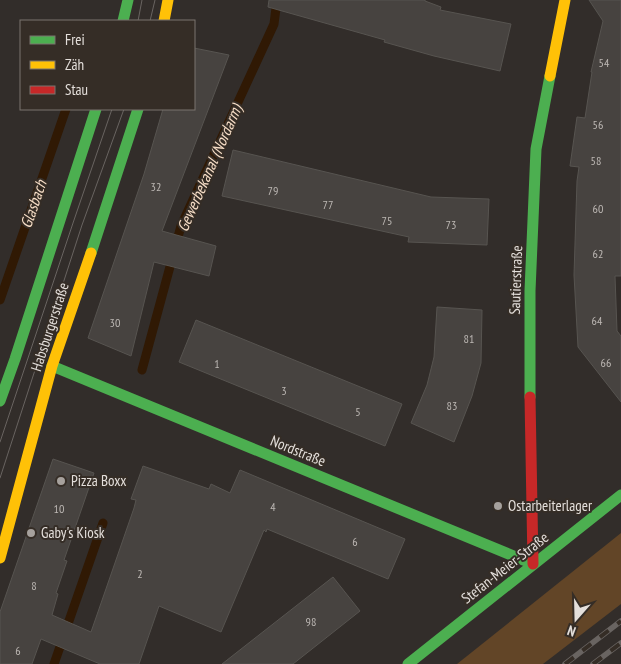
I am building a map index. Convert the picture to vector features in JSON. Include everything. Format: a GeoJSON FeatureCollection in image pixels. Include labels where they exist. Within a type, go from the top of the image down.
{"type":"FeatureCollection","features":[{"type":"Feature","properties":{"kind":"main road"},"geometry":{"type":"LineString","coordinates":[[123,20],[128,0]]}},
{"type":"Feature","properties":{"kind":"main road"},"geometry":{"type":"LineString","coordinates":[[164,20],[168,0]]}},
{"type":"Feature","properties":{"kind":"main road","name":"Sautierstraße"},"geometry":{"type":"LineString","coordinates":[[533,564],[530,300],[536,149],[565,0]]}},
{"type":"Feature","properties":{"kind":"main road","name":"Habsburgerstraße"},"geometry":{"type":"LineString","coordinates":[[0,401],[96,110]]}},
{"type":"Feature","properties":{"kind":"main road","name":"Habsburgerstraße"},"geometry":{"type":"LineString","coordinates":[[0,558],[2,539],[13,507],[52,366],[138,110]]}},
{"type":"Feature","properties":{"kind":"main road","name":"Nordstraße"},"geometry":{"type":"LineString","coordinates":[[52,366],[533,564]]}},
{"type":"Feature","properties":{"kind":"main road","name":"Stefan-Meier-Straße"},"geometry":{"type":"LineString","coordinates":[[408,664],[621,495]]}},
{"type":"Feature","properties":{"kind":"shaded area"},"geometry":{"type":"Polygon","coordinates":[[[621,533],[621,604],[543,664],[457,664],[621,533]]]}},
{"type":"Feature","properties":{"kind":"building"},"geometry":{"type":"Polygon","coordinates":[[[269,0],[425,0],[441,7],[440,10],[511,24],[500,71],[434,56],[268,7],[269,0]]]}},
{"type":"Feature","properties":{"kind":"building"},"geometry":{"type":"Polygon","coordinates":[[[589,0],[621,0],[621,276],[615,276],[617,331],[621,336],[621,402],[578,347],[574,275],[579,167],[570,166],[577,117],[585,118],[591,72],[603,21],[589,0]]]}},
{"type":"Feature","properties":{"kind":"building"},"geometry":{"type":"Polygon","coordinates":[[[195,48],[229,55],[162,231],[216,246],[209,276],[154,262],[131,356],[88,338],[144,174],[163,110],[195,110],[195,48]]]}},
{"type":"Feature","properties":{"kind":"building"},"geometry":{"type":"Polygon","coordinates":[[[233,150],[431,197],[489,199],[487,245],[408,242],[409,237],[222,196],[233,150]]]}},
{"type":"Feature","properties":{"kind":"building"},"geometry":{"type":"Polygon","coordinates":[[[437,307],[482,310],[481,363],[472,396],[454,442],[411,423],[427,385],[434,357],[437,307]]]}},
{"type":"Feature","properties":{"kind":"building"},"geometry":{"type":"Polygon","coordinates":[[[196,320],[402,404],[385,446],[179,362],[196,320]]]}},
{"type":"Feature","properties":{"kind":"building"},"geometry":{"type":"Polygon","coordinates":[[[53,459],[94,473],[64,560],[67,561],[56,593],[58,594],[52,615],[91,632],[134,508],[136,500],[131,499],[143,466],[209,489],[211,484],[230,493],[240,470],[405,539],[388,579],[267,529],[266,532],[264,530],[221,632],[159,606],[139,664],[100,664],[41,639],[32,664],[0,664],[0,612],[53,459]]]}},
{"type":"Feature","properties":{"kind":"building"},"geometry":{"type":"Polygon","coordinates":[[[333,577],[360,611],[293,664],[222,664],[333,577]]]}},
{"type":"Feature","properties":{"kind":"waterway","name":"Gewerbekanal (Nordarm)"},"geometry":{"type":"LineString","coordinates":[[142,370],[181,226],[274,24],[277,0]]}},
{"type":"Feature","properties":{"kind":"waterway","name":"Glasbach"},"geometry":{"type":"LineString","coordinates":[[0,300],[66,110]]}},
{"type":"Feature","properties":{"kind":"waterway","name":"Gewerbekanal (Nordarm)"},"geometry":{"type":"LineString","coordinates":[[54,664],[103,523]]}},
{"type":"Feature","properties":{"kind":"tram line"},"geometry":{"type":"LineString","coordinates":[[138,20],[142,0]]}},
{"type":"Feature","properties":{"kind":"tram line"},"geometry":{"type":"LineString","coordinates":[[150,20],[155,0]]}},
{"type":"Feature","properties":{"kind":"tram line"},"geometry":{"type":"LineString","coordinates":[[0,442],[112,110]]}},
{"type":"Feature","properties":{"kind":"tram line"},"geometry":{"type":"LineString","coordinates":[[0,478],[82,225],[124,110]]}},
{"type":"Feature","properties":{"kind":"railway"},"geometry":{"type":"LineString","coordinates":[[565,664],[621,621]]}},
{"type":"Feature","properties":{"kind":"railway"},"geometry":{"type":"LineString","coordinates":[[593,664],[621,643]]}},
{"type":"Feature","properties":{"kind":"traffic: fast"},"geometry":{"type":"LineString","coordinates":[[123,20],[128,0]]}},
{"type":"Feature","properties":{"kind":"traffic: fast"},"geometry":{"type":"LineString","coordinates":[[530,397],[530,291],[536,149],[550,76]]}},
{"type":"Feature","properties":{"kind":"traffic: fast"},"geometry":{"type":"LineString","coordinates":[[0,401],[96,110]]}},
{"type":"Feature","properties":{"kind":"traffic: fast"},"geometry":{"type":"LineString","coordinates":[[91,253],[138,110]]}},
{"type":"Feature","properties":{"kind":"traffic: fast"},"geometry":{"type":"LineString","coordinates":[[52,366],[533,564]]}},
{"type":"Feature","properties":{"kind":"traffic: fast"},"geometry":{"type":"LineString","coordinates":[[408,664],[621,495]]}},
{"type":"Feature","properties":{"kind":"traffic: slow"},"geometry":{"type":"LineString","coordinates":[[164,20],[168,0]]}},
{"type":"Feature","properties":{"kind":"traffic: slow"},"geometry":{"type":"LineString","coordinates":[[550,76],[565,0]]}},
{"type":"Feature","properties":{"kind":"traffic: slow"},"geometry":{"type":"LineString","coordinates":[[0,558],[52,366],[91,253]]}},
{"type":"Feature","properties":{"kind":"traffic: jam"},"geometry":{"type":"LineString","coordinates":[[530,397],[533,564]]}},
{"type":"Feature","properties":{"kind":"place","name":"Pizza Boxx"},"geometry":{"type":"Point","coordinates":[61,481]}},
{"type":"Feature","properties":{"kind":"place","name":"Ostarbeiterlager"},"geometry":{"type":"Point","coordinates":[498,506]}},
{"type":"Feature","properties":{"kind":"place","name":"Gaby's Kiosk"},"geometry":{"type":"Point","coordinates":[31,533]}}]}
